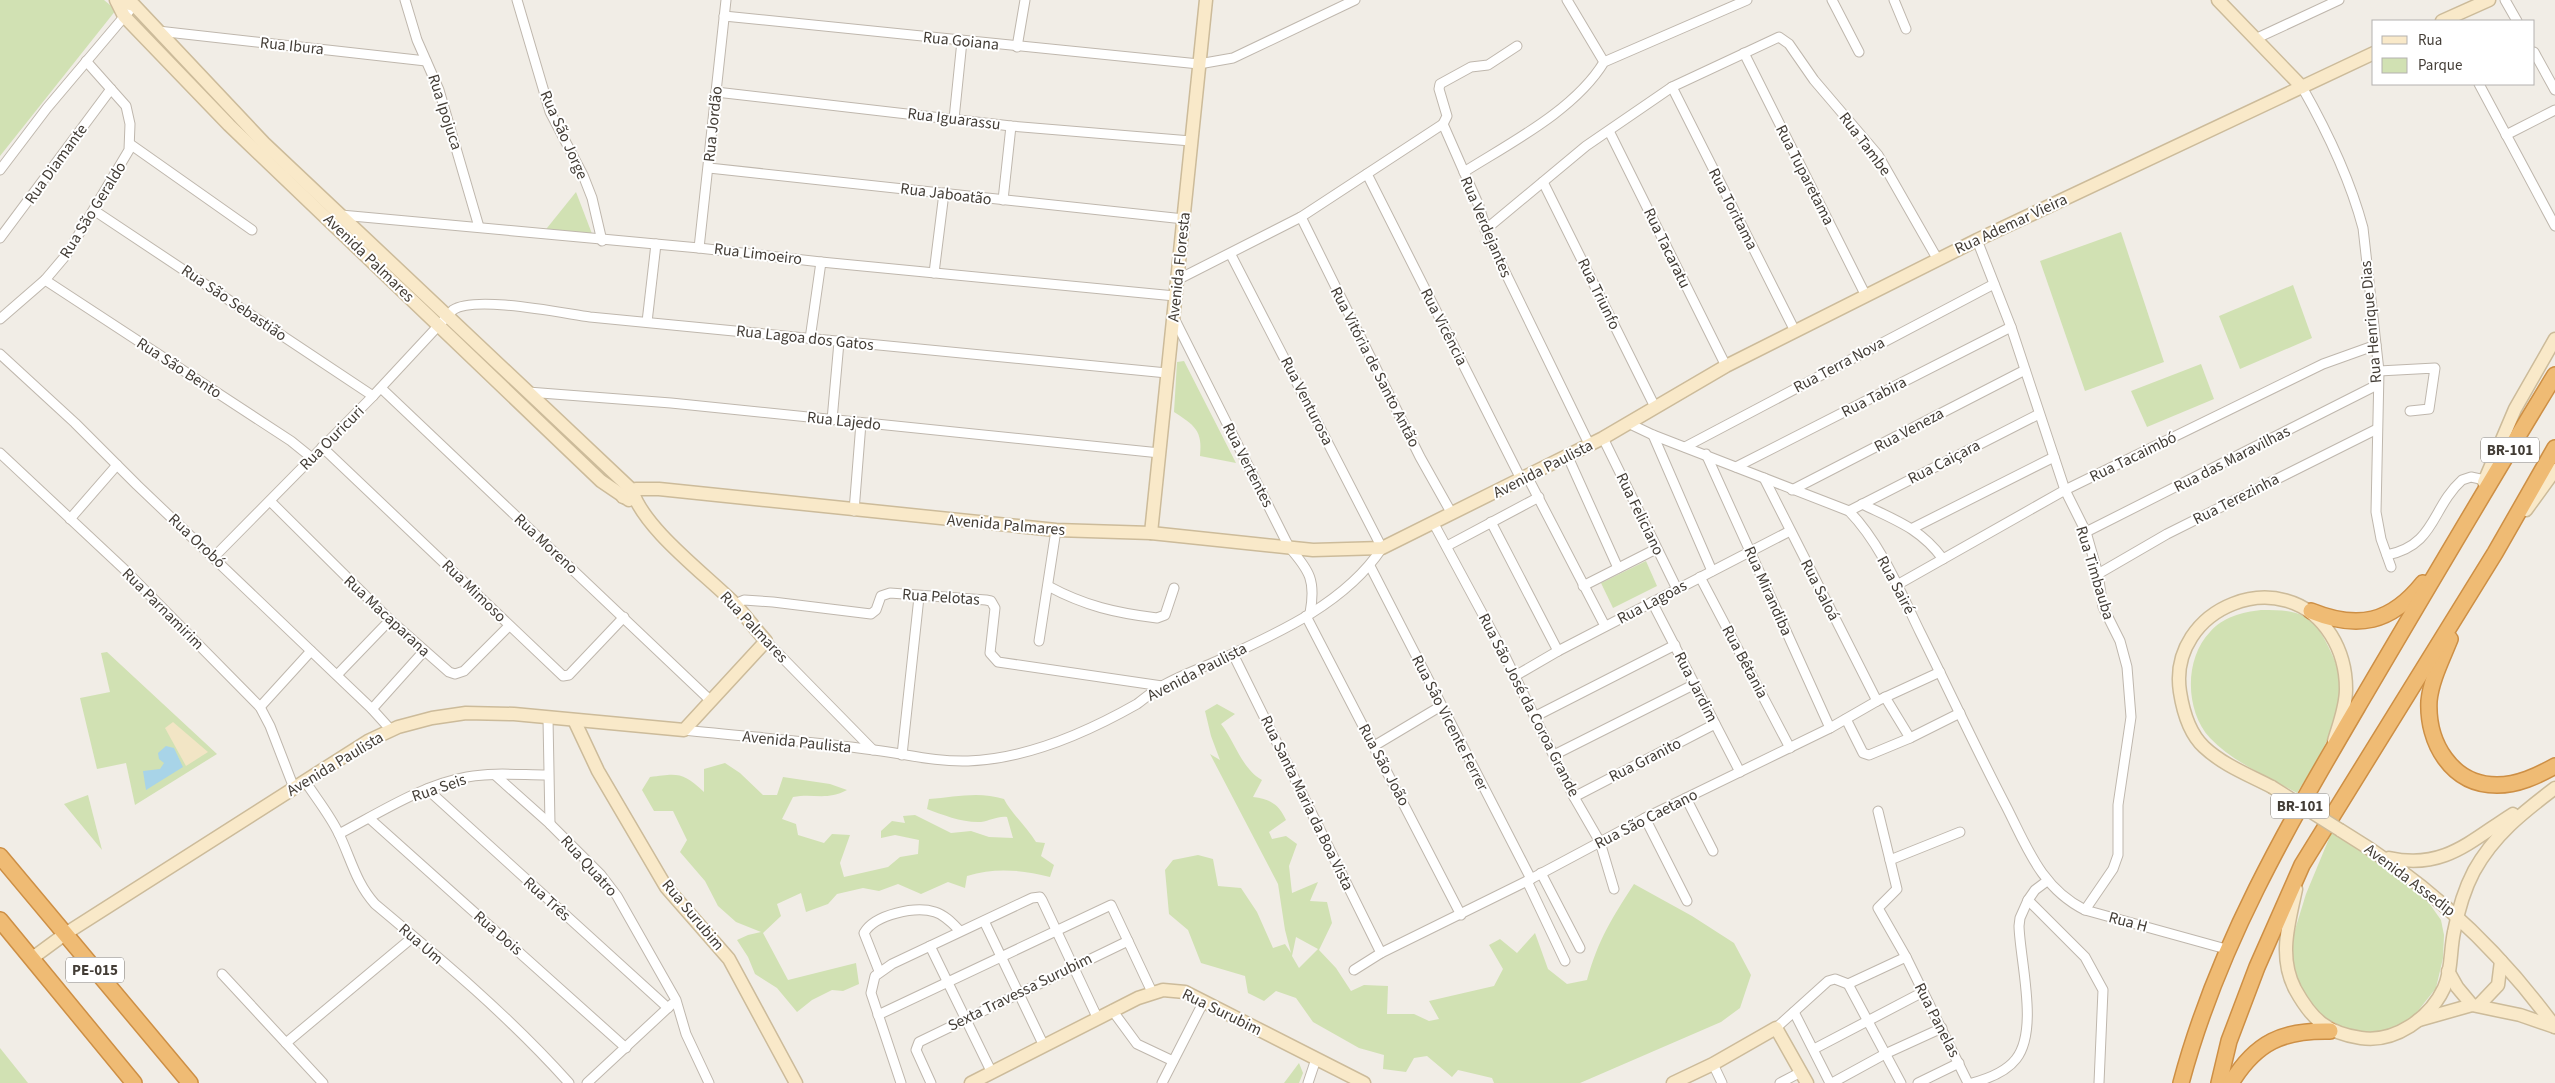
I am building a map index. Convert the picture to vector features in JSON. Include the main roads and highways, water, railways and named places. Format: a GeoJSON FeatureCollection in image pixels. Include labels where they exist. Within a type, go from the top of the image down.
{"type":"FeatureCollection","features":[{"type":"Feature","properties":{"kind":"highway","name":"BR-101"},"geometry":{"type":"LineString","coordinates":[[2181,1083],[2191,1043],[2226,949],[2258,881],[2452,544],[2555,375]]}},
{"type":"Feature","properties":{"kind":"highway","name":"BR-101"},"geometry":{"type":"LineString","coordinates":[[2218,1083],[2229,1041],[2257,967],[2302,865],[2495,553],[2555,448]]}},
{"type":"Feature","properties":{"kind":"highway"},"geometry":{"type":"LineString","coordinates":[[2311,611],[2330,619],[2346,621],[2367,621],[2390,614],[2421,585],[2445,550],[2452,544]]}},
{"type":"Feature","properties":{"kind":"highway"},"geometry":{"type":"LineString","coordinates":[[2467,598],[2435,674],[2430,699],[2433,738],[2443,757],[2457,772],[2474,781],[2496,785],[2513,783],[2555,766]]}},
{"type":"Feature","properties":{"kind":"highway","name":"PE-015"},"geometry":{"type":"LineString","coordinates":[[0,856],[190,1083]]}},
{"type":"Feature","properties":{"kind":"highway","name":"PE-015"},"geometry":{"type":"LineString","coordinates":[[0,920],[134,1083]]}},
{"type":"Feature","properties":{"kind":"highway"},"geometry":{"type":"LineString","coordinates":[[2231,1083],[2249,1059],[2270,1041],[2287,1034],[2306,1030],[2330,1031]]}},
{"type":"Feature","properties":{"kind":"main road","name":"Avenida Palmares"},"geometry":{"type":"LineString","coordinates":[[627,494],[608,471],[528,392],[443,321],[229,124],[124,16],[117,0],[136,2],[158,31],[264,143],[341,216],[443,321],[600,481],[627,494],[650,488],[854,511],[1056,530],[1151,533],[1313,550],[1382,548]]}},
{"type":"Feature","properties":{"kind":"main road","name":"Avenida Floresta"},"geometry":{"type":"LineString","coordinates":[[1151,533],[1206,0]]}},
{"type":"Feature","properties":{"kind":"main road"},"geometry":{"type":"LineString","coordinates":[[2218,0],[2302,87]]}},
{"type":"Feature","properties":{"kind":"main road"},"geometry":{"type":"LineString","coordinates":[[2447,20],[2489,0]]}},
{"type":"Feature","properties":{"kind":"main road","name":"Rua Ademar Vieira"},"geometry":{"type":"LineString","coordinates":[[1655,407],[1726,366],[1977,240],[2372,54]]}},
{"type":"Feature","properties":{"kind":"main road"},"geometry":{"type":"LineString","coordinates":[[2464,525],[2464,520],[2485,480],[2516,409],[2555,339]]}},
{"type":"Feature","properties":{"kind":"main road","name":"Avenida Paulista"},"geometry":{"type":"LineString","coordinates":[[1382,548],[1590,446],[1630,424],[1655,407]]}},
{"type":"Feature","properties":{"kind":"main road"},"geometry":{"type":"LineString","coordinates":[[2495,553],[2555,470]]}},
{"type":"Feature","properties":{"kind":"main road","name":"Rua Palmares"},"geometry":{"type":"LineString","coordinates":[[627,494],[654,526],[735,604],[766,641],[684,730]]}},
{"type":"Feature","properties":{"kind":"main road","name":"Avenida Assedip"},"geometry":{"type":"LineString","coordinates":[[2329,755],[2343,709],[2346,689],[2344,667],[2337,646],[2326,627],[2311,611],[2297,603],[2277,598],[2258,597],[2236,602],[2218,610],[2194,635],[2181,665],[2178,681],[2182,701],[2192,731],[2202,746],[2223,762],[2272,788],[2384,857],[2458,916],[2526,987],[2555,1027]]}},
{"type":"Feature","properties":{"kind":"main road","name":"Avenida Paulista"},"geometry":{"type":"LineString","coordinates":[[31,959],[65,934],[368,741],[391,730],[432,718],[466,713],[514,714],[575,722],[684,730]]}},
{"type":"Feature","properties":{"kind":"main road","name":"Rua Surubim"},"geometry":{"type":"LineString","coordinates":[[575,722],[598,771],[666,886],[729,959],[796,1083]]}},
{"type":"Feature","properties":{"kind":"main road"},"geometry":{"type":"LineString","coordinates":[[2384,857],[2420,862],[2446,856],[2554,788]]}},
{"type":"Feature","properties":{"kind":"main road"},"geometry":{"type":"LineString","coordinates":[[2419,1020],[2444,988],[2465,890],[2488,846],[2511,823],[2554,788]]}},
{"type":"Feature","properties":{"kind":"main road"},"geometry":{"type":"LineString","coordinates":[[2302,865],[2287,925],[2285,945],[2287,965],[2293,984],[2302,1002],[2315,1018],[2330,1031],[2358,1037],[2378,1038],[2400,1032],[2419,1020],[2476,1005],[2498,985],[2501,961]]}},
{"type":"Feature","properties":{"kind":"main road"},"geometry":{"type":"LineString","coordinates":[[2448,971],[2457,987],[2476,1005]]}},
{"type":"Feature","properties":{"kind":"main road","name":"Rua Surubim"},"geometry":{"type":"LineString","coordinates":[[971,1083],[1112,1010],[1152,992],[1174,990],[1204,1001],[1364,1083]]}},
{"type":"Feature","properties":{"kind":"main road","name":"Avenida Assedip"},"geometry":{"type":"LineString","coordinates":[[2476,1005],[2555,1027]]}},
{"type":"Feature","properties":{"kind":"main road"},"geometry":{"type":"LineString","coordinates":[[1673,1083],[1712,1064],[1776,1028],[1804,1078]]}},
{"type":"Feature","properties":{"kind":"water"},"geometry":{"type":"Polygon","coordinates":[[[166,746],[174,748],[183,767],[146,790],[143,771],[160,769],[164,763],[159,759],[158,753],[166,746]]]}}]}
